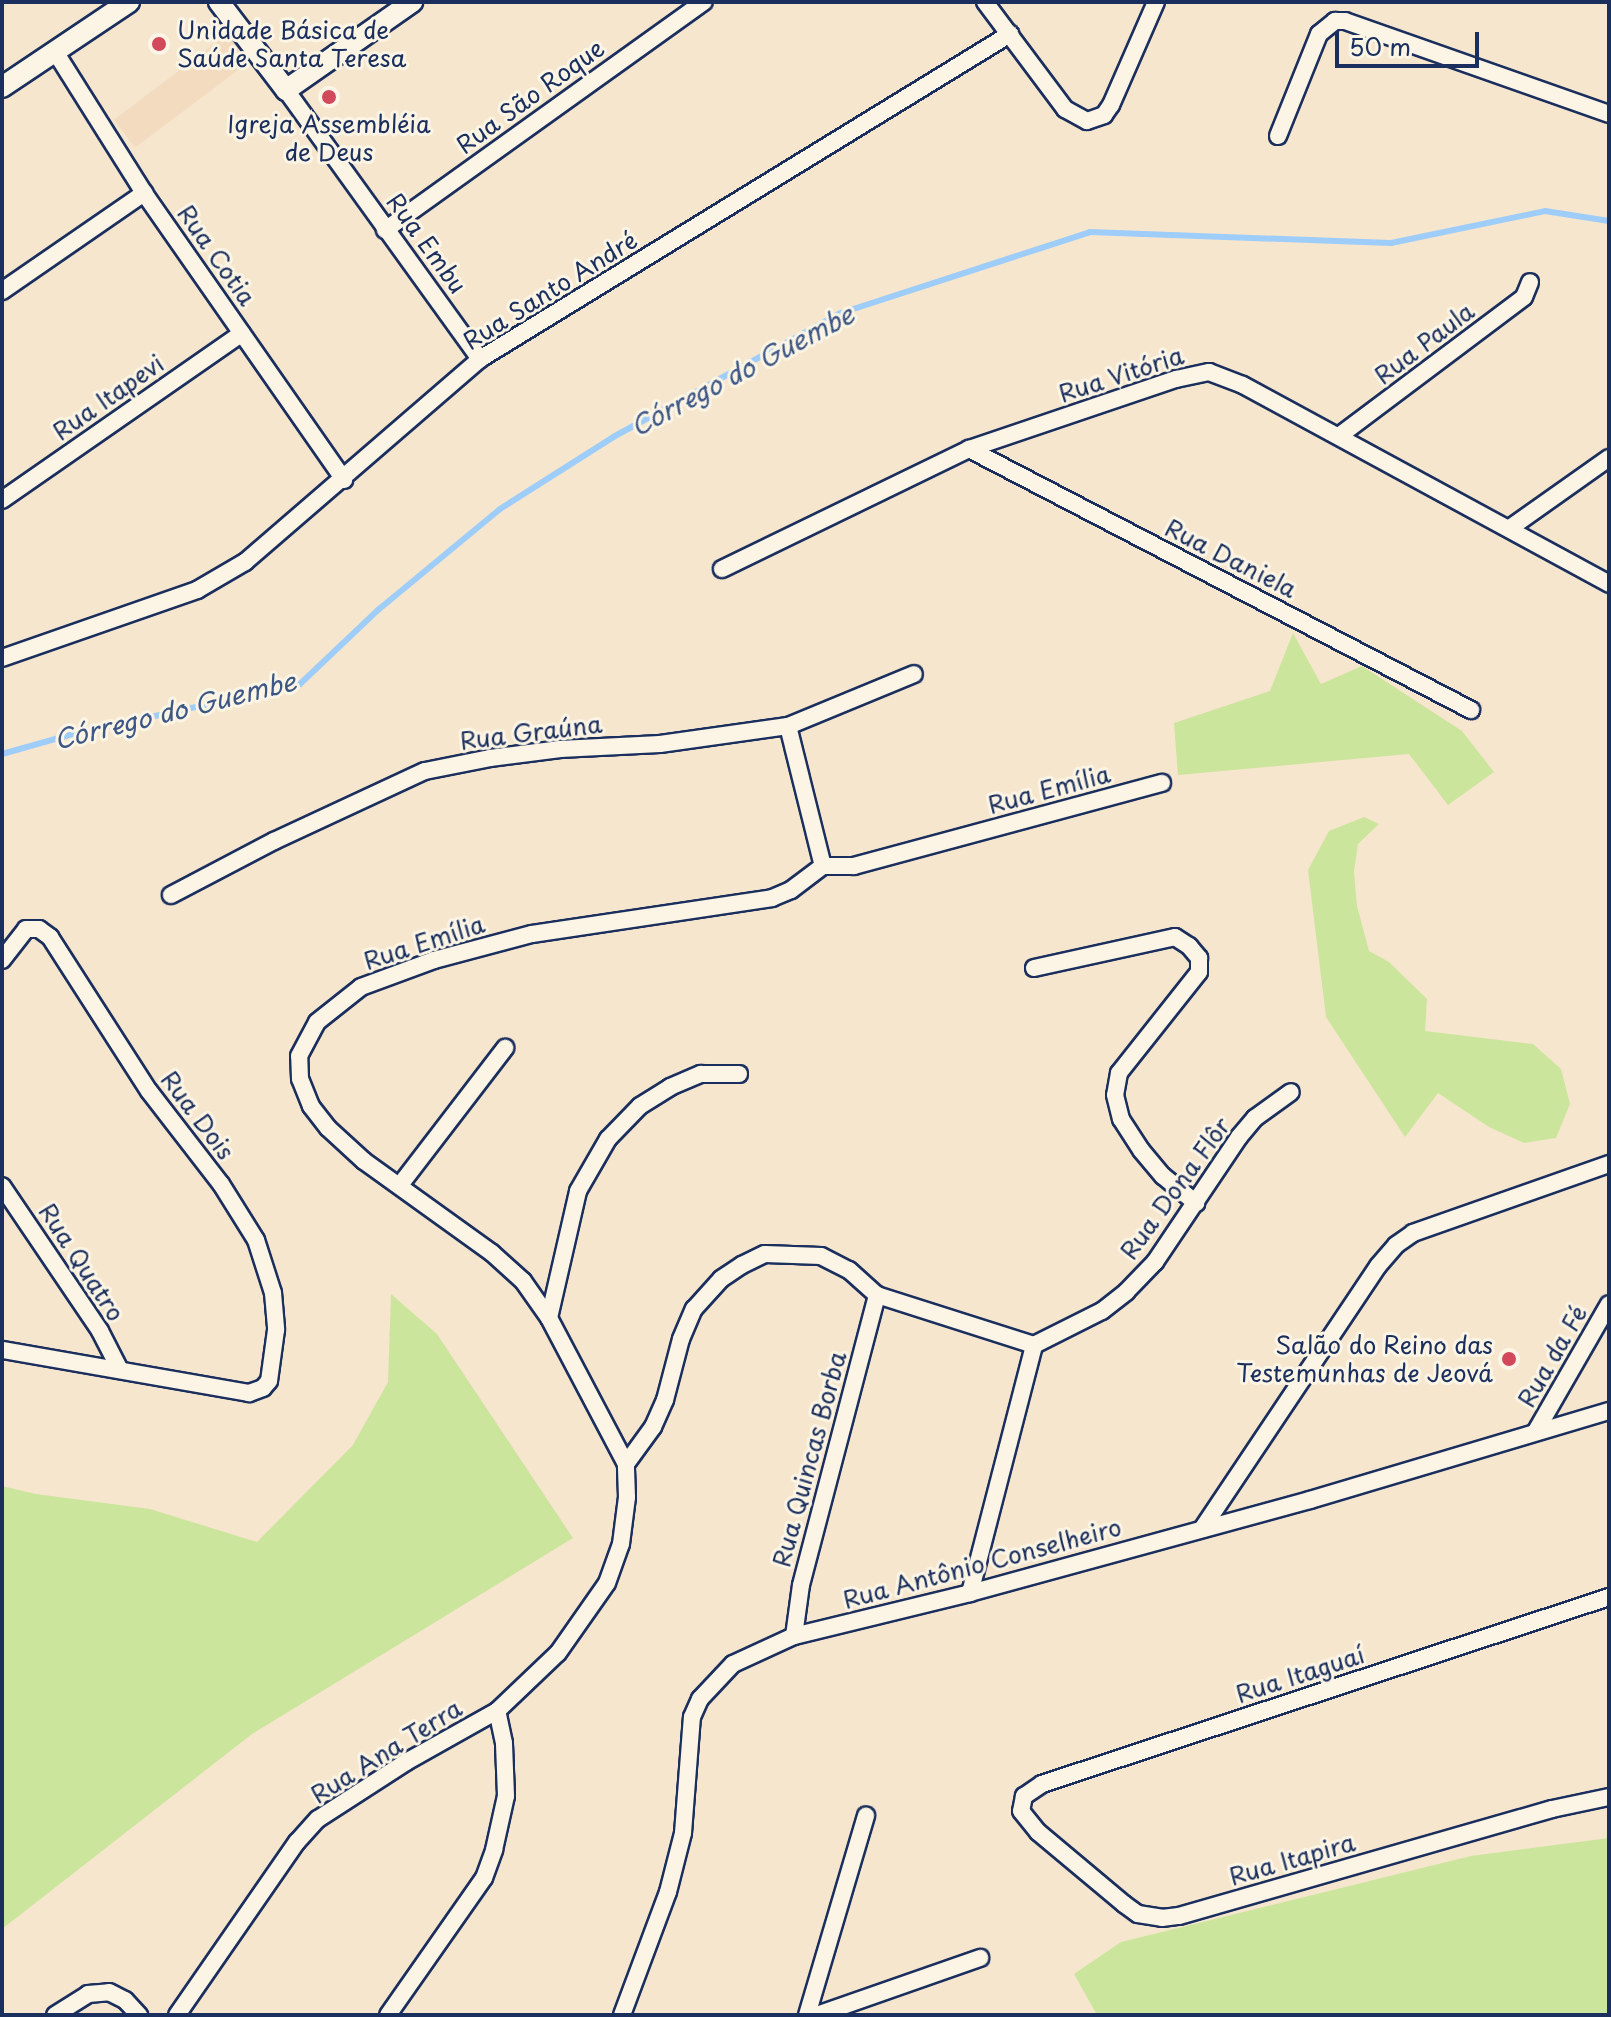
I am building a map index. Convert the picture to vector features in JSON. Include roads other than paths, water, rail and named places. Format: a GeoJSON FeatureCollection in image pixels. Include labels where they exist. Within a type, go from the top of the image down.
{"type":"FeatureCollection","features":[{"type":"Feature","properties":{"kind":"street"},"geometry":{"type":"LineString","coordinates":[[2,87],[129,2]]}},
{"type":"Feature","properties":{"kind":"street","name":"Rua Embu"},"geometry":{"type":"LineString","coordinates":[[219,2],[480,359]]}},
{"type":"Feature","properties":{"kind":"street"},"geometry":{"type":"LineString","coordinates":[[286,90],[412,2]]}},
{"type":"Feature","properties":{"kind":"street","name":"Rua São Roque"},"geometry":{"type":"LineString","coordinates":[[385,230],[704,2]]}},
{"type":"Feature","properties":{"kind":"street"},"geometry":{"type":"LineString","coordinates":[[985,2],[1065,109],[1076,117],[1096,120],[1111,105],[1156,2]]}},
{"type":"Feature","properties":{"kind":"street"},"geometry":{"type":"LineString","coordinates":[[1278,136],[1319,34],[1335,21],[1345,21],[1609,114]]}},
{"type":"Feature","properties":{"kind":"street","name":"Rua Santo André"},"geometry":{"type":"LineString","coordinates":[[2,658],[197,590],[245,562],[344,480],[480,359],[1010,34]]}},
{"type":"Feature","properties":{"kind":"street","name":"Rua Cotia"},"geometry":{"type":"LineString","coordinates":[[56,53],[144,193],[344,480]]}},
{"type":"Feature","properties":{"kind":"street"},"geometry":{"type":"LineString","coordinates":[[2,291],[144,193]]}},
{"type":"Feature","properties":{"kind":"street","name":"Rua Paula"},"geometry":{"type":"LineString","coordinates":[[1339,436],[1524,297],[1530,282]]}},
{"type":"Feature","properties":{"kind":"street","name":"Rua Itapevi"},"geometry":{"type":"LineString","coordinates":[[2,500],[242,333]]}},
{"type":"Feature","properties":{"kind":"street","name":"Rua Vitória"},"geometry":{"type":"LineString","coordinates":[[722,569],[969,449],[1176,379],[1209,372],[1243,385],[1609,584]]}},
{"type":"Feature","properties":{"kind":"street","name":"Rua Daniela"},"geometry":{"type":"LineString","coordinates":[[969,449],[1471,710]]}},
{"type":"Feature","properties":{"kind":"street"},"geometry":{"type":"LineString","coordinates":[[1510,528],[1609,458]]}},
{"type":"Feature","properties":{"kind":"street","name":"Rua Graúna"},"geometry":{"type":"LineString","coordinates":[[171,895],[274,841],[425,771],[560,749],[660,744],[788,726],[914,674]]}},
{"type":"Feature","properties":{"kind":"street"},"geometry":{"type":"LineString","coordinates":[[788,726],[823,866]]}},
{"type":"Feature","properties":{"kind":"street","name":"Rua Emília"},"geometry":{"type":"LineString","coordinates":[[497,1711],[558,1653],[607,1583],[621,1544],[627,1497],[626,1464],[549,1318],[523,1281],[492,1253],[364,1161],[328,1128],[311,1106],[300,1079],[299,1056],[317,1022],[361,987],[434,960],[532,934],[772,898],[791,890],[823,866],[854,866],[1162,783]]}},
{"type":"Feature","properties":{"kind":"street","name":"Rua Dois"},"geometry":{"type":"LineString","coordinates":[[2,960],[13,944],[32,927],[50,937],[149,1091],[221,1184],[256,1240],[273,1293],[276,1330],[269,1381],[256,1391],[235,1392],[119,1368]]}},
{"type":"Feature","properties":{"kind":"street"},"geometry":{"type":"LineString","coordinates":[[1034,968],[1175,937],[1189,946],[1199,958],[1199,972],[1119,1073],[1115,1095],[1121,1119],[1141,1150],[1163,1176],[1196,1203]]}},
{"type":"Feature","properties":{"kind":"street"},"geometry":{"type":"LineString","coordinates":[[400,1185],[505,1048]]}},
{"type":"Feature","properties":{"kind":"street"},"geometry":{"type":"LineString","coordinates":[[549,1318],[578,1191],[608,1139],[640,1106],[670,1087],[701,1074],[739,1074]]}},
{"type":"Feature","properties":{"kind":"street","name":"Rua Dona Flôr"},"geometry":{"type":"LineString","coordinates":[[1034,1345],[1102,1311],[1126,1292],[1155,1262],[1255,1118],[1291,1092]]}},
{"type":"Feature","properties":{"kind":"street"},"geometry":{"type":"LineString","coordinates":[[1202,1529],[1378,1266],[1396,1245],[1413,1233],[1609,1164]]}},
{"type":"Feature","properties":{"kind":"street","name":"Rua Quatro"},"geometry":{"type":"LineString","coordinates":[[2,1186],[100,1331],[119,1368]]}},
{"type":"Feature","properties":{"kind":"street"},"geometry":{"type":"LineString","coordinates":[[626,1464],[653,1427],[665,1400],[681,1339],[694,1309],[721,1279],[765,1254],[821,1256],[849,1270],[877,1295],[1034,1345],[970,1593]]}},
{"type":"Feature","properties":{"kind":"street","name":"Rua Quincas Borba"},"geometry":{"type":"LineString","coordinates":[[794,1636],[801,1585],[877,1295]]}},
{"type":"Feature","properties":{"kind":"street","name":"Rua da Fé"},"geometry":{"type":"LineString","coordinates":[[1536,1431],[1609,1304]]}},
{"type":"Feature","properties":{"kind":"street"},"geometry":{"type":"LineString","coordinates":[[2,1350],[119,1368]]}},
{"type":"Feature","properties":{"kind":"street","name":"Rua Antônio Conselheiro"},"geometry":{"type":"LineString","coordinates":[[622,2015],[668,1892],[683,1833],[692,1717],[700,1699],[733,1664],[794,1636],[970,1593],[1202,1529],[1609,1411]]}},
{"type":"Feature","properties":{"kind":"street","name":"Rua Itaguaí"},"geometry":{"type":"LineString","coordinates":[[1021,1811],[1024,1796],[1042,1784],[1609,1597]]}},
{"type":"Feature","properties":{"kind":"street"},"geometry":{"type":"LineString","coordinates":[[392,2010],[484,1878],[494,1850],[506,1796],[504,1743],[497,1711]]}},
{"type":"Feature","properties":{"kind":"street","name":"Rua Ana Terra"},"geometry":{"type":"LineString","coordinates":[[177,2015],[275,1874],[318,1819],[406,1762],[497,1711]]}},
{"type":"Feature","properties":{"kind":"street","name":"Rua Itapira"},"geometry":{"type":"LineString","coordinates":[[1021,1811],[1046,1840],[1124,1904],[1138,1914],[1162,1918],[1179,1916],[1552,1809],[1609,1797]]}},
{"type":"Feature","properties":{"kind":"street"},"geometry":{"type":"LineString","coordinates":[[807,2015],[866,1816]]}},
{"type":"Feature","properties":{"kind":"street"},"geometry":{"type":"LineString","coordinates":[[817,2015],[980,1958]]}},
{"type":"Feature","properties":{"kind":"street"},"geometry":{"type":"LineString","coordinates":[[55,2015],[88,1994],[109,1992],[125,2000],[139,2015]]}},
{"type":"Feature","properties":{"kind":"waterway","name":"Córrego do Guembe"},"geometry":{"type":"LineString","coordinates":[[2,754],[73,734],[300,684],[378,610],[500,509],[615,436],[841,313],[1090,232],[1391,243],[1545,211],[1609,221]]}},
{"type":"Feature","properties":{"kind":"place","name":"Unidade Básica de Saúde Santa Teresa"},"geometry":{"type":"Point","coordinates":[159,44]}},
{"type":"Feature","properties":{"kind":"place","name":"Igreja Assembléia de Deus"},"geometry":{"type":"Point","coordinates":[329,97]}},
{"type":"Feature","properties":{"kind":"place","name":"Salão do Reino das Testemunhas de Jeová"},"geometry":{"type":"Point","coordinates":[1509,1359]}}]}
